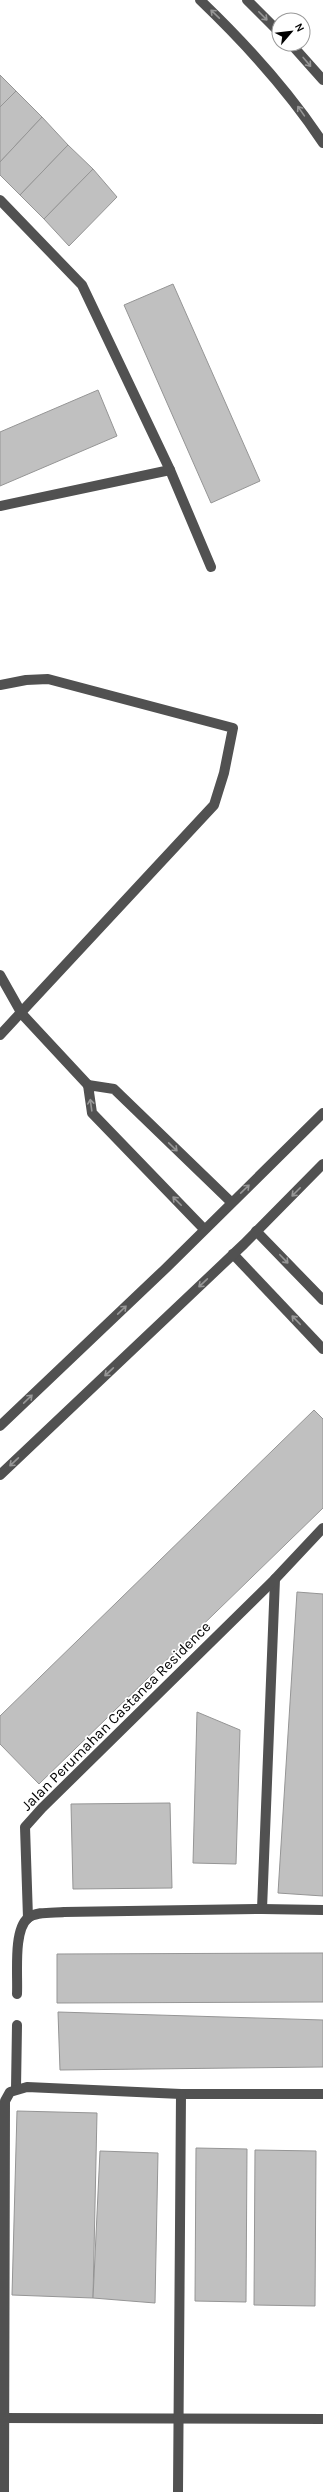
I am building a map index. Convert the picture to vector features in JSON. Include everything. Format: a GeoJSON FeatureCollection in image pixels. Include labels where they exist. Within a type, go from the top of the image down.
{"type":"FeatureCollection","features":[{"type":"Feature","properties":{"kind":"street"},"geometry":{"type":"LineString","coordinates":[[200,0],[232,31],[290,95],[323,143]]}},
{"type":"Feature","properties":{"kind":"street"},"geometry":{"type":"LineString","coordinates":[[247,0],[271,24]]}},
{"type":"Feature","properties":{"kind":"street"},"geometry":{"type":"LineString","coordinates":[[298,52],[323,80]]}},
{"type":"Feature","properties":{"kind":"street"},"geometry":{"type":"LineString","coordinates":[[0,200],[82,285],[170,470],[211,567]]}},
{"type":"Feature","properties":{"kind":"street"},"geometry":{"type":"LineString","coordinates":[[0,506],[170,470]]}},
{"type":"Feature","properties":{"kind":"street"},"geometry":{"type":"LineString","coordinates":[[0,685],[26,680],[48,679],[233,728],[224,773],[214,805],[22,1014],[0,1035]]}},
{"type":"Feature","properties":{"kind":"street"},"geometry":{"type":"LineString","coordinates":[[0,975],[22,1014],[88,1085],[92,1113],[204,1229]]}},
{"type":"Feature","properties":{"kind":"street"},"geometry":{"type":"LineString","coordinates":[[88,1085],[114,1089],[231,1202]]}},
{"type":"Feature","properties":{"kind":"street"},"geometry":{"type":"LineString","coordinates":[[0,1426],[164,1270],[231,1202],[323,1113]]}},
{"type":"Feature","properties":{"kind":"street"},"geometry":{"type":"LineString","coordinates":[[0,1475],[233,1254],[323,1164]]}},
{"type":"Feature","properties":{"kind":"street"},"geometry":{"type":"LineString","coordinates":[[256,1231],[323,1300]]}},
{"type":"Feature","properties":{"kind":"street"},"geometry":{"type":"LineString","coordinates":[[233,1254],[323,1349]]}},
{"type":"Feature","properties":{"kind":"street","name":"Jalan Perumahan Castanea Residence"},"geometry":{"type":"LineString","coordinates":[[17,1994],[19,1931],[28,1918],[25,1827],[42,1808],[275,1579],[323,1528]]}},
{"type":"Feature","properties":{"kind":"street"},"geometry":{"type":"LineString","coordinates":[[262,1909],[275,1579]]}},
{"type":"Feature","properties":{"kind":"street"},"geometry":{"type":"LineString","coordinates":[[28,1918],[38,1914],[64,1912],[262,1909],[323,1910]]}},
{"type":"Feature","properties":{"kind":"street"},"geometry":{"type":"LineString","coordinates":[[16,2089],[17,2025]]}},
{"type":"Feature","properties":{"kind":"street"},"geometry":{"type":"LineString","coordinates":[[4,2492],[2,2418],[5,2101],[10,2092],[27,2087],[181,2094],[323,2094]]}},
{"type":"Feature","properties":{"kind":"street"},"geometry":{"type":"LineString","coordinates":[[178,2492],[181,2094]]}},
{"type":"Feature","properties":{"kind":"street"},"geometry":{"type":"LineString","coordinates":[[2,2418],[323,2419]]}},
{"type":"Feature","properties":{"kind":"building"},"geometry":{"type":"Polygon","coordinates":[[[0,75],[16,91],[0,107],[0,75]]]}},
{"type":"Feature","properties":{"kind":"building"},"geometry":{"type":"Polygon","coordinates":[[[16,91],[42,117],[0,162],[0,107],[16,91]]]}},
{"type":"Feature","properties":{"kind":"building"},"geometry":{"type":"Polygon","coordinates":[[[42,117],[68,145],[20,195],[0,175],[0,162],[42,117]]]}},
{"type":"Feature","properties":{"kind":"building"},"geometry":{"type":"Polygon","coordinates":[[[68,145],[93,169],[44,219],[20,195],[68,145]]]}},
{"type":"Feature","properties":{"kind":"building"},"geometry":{"type":"Polygon","coordinates":[[[93,169],[117,197],[69,246],[44,219],[93,169]]]}},
{"type":"Feature","properties":{"kind":"building"},"geometry":{"type":"Polygon","coordinates":[[[173,284],[260,481],[211,503],[124,305],[173,284]]]}},
{"type":"Feature","properties":{"kind":"building"},"geometry":{"type":"Polygon","coordinates":[[[98,390],[117,436],[0,486],[0,432],[98,390]]]}},
{"type":"Feature","properties":{"kind":"building"},"geometry":{"type":"Polygon","coordinates":[[[314,1410],[323,1419],[323,1508],[39,1784],[0,1744],[0,1716],[314,1410]]]}},
{"type":"Feature","properties":{"kind":"building"},"geometry":{"type":"Polygon","coordinates":[[[297,1592],[323,1594],[323,1896],[278,1893],[297,1592]]]}},
{"type":"Feature","properties":{"kind":"building"},"geometry":{"type":"Polygon","coordinates":[[[197,1712],[240,1730],[236,1864],[193,1863],[197,1712]]]}},
{"type":"Feature","properties":{"kind":"building"},"geometry":{"type":"Polygon","coordinates":[[[170,1803],[172,1888],[73,1889],[71,1804],[170,1803]]]}},
{"type":"Feature","properties":{"kind":"building"},"geometry":{"type":"Polygon","coordinates":[[[323,1953],[323,2002],[57,2003],[57,1954],[323,1953]]]}},
{"type":"Feature","properties":{"kind":"building"},"geometry":{"type":"Polygon","coordinates":[[[58,2012],[323,2020],[323,2067],[60,2070],[58,2012]]]}},
{"type":"Feature","properties":{"kind":"building"},"geometry":{"type":"Polygon","coordinates":[[[17,2111],[97,2113],[93,2298],[12,2295],[17,2111]]]}},
{"type":"Feature","properties":{"kind":"building"},"geometry":{"type":"Polygon","coordinates":[[[196,2148],[247,2149],[246,2302],[195,2301],[196,2148]]]}},
{"type":"Feature","properties":{"kind":"building"},"geometry":{"type":"Polygon","coordinates":[[[255,2150],[316,2151],[315,2306],[254,2305],[255,2150]]]}},
{"type":"Feature","properties":{"kind":"building"},"geometry":{"type":"Polygon","coordinates":[[[100,2151],[158,2153],[155,2303],[93,2298],[100,2151]]]}}]}
